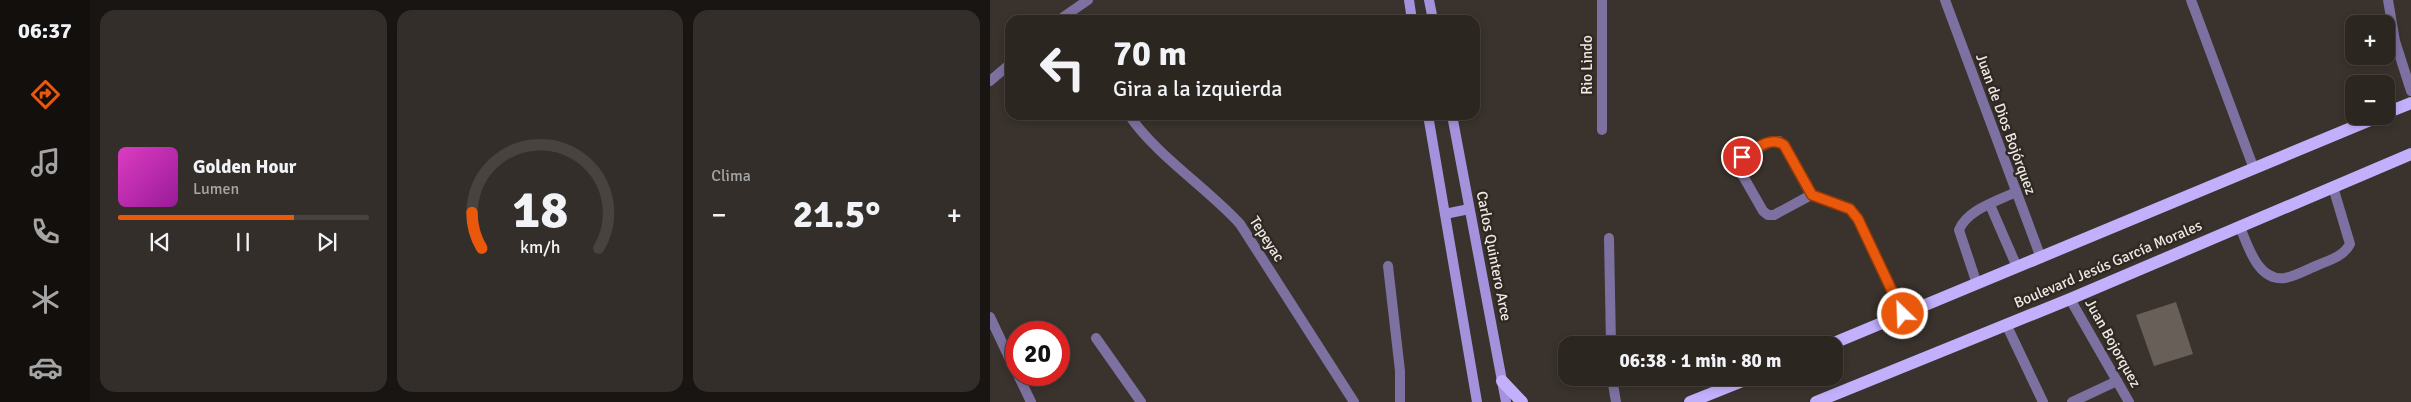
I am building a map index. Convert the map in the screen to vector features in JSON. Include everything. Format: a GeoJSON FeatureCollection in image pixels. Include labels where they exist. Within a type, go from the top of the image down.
{"type":"FeatureCollection","features":[{"type":"Feature","properties":{"kind":"main road"},"geometry":{"type":"LineString","coordinates":[[1408,0],[1411,15]]}},
{"type":"Feature","properties":{"kind":"main road"},"geometry":{"type":"LineString","coordinates":[[1431,0],[1432,15]]}},
{"type":"Feature","properties":{"kind":"main road"},"geometry":{"type":"LineString","coordinates":[[2395,110],[2411,103]]}},
{"type":"Feature","properties":{"kind":"main road"},"geometry":{"type":"LineString","coordinates":[[1429,120],[1477,402]]}},
{"type":"Feature","properties":{"kind":"main road","name":"Carlos Quintero Arce"},"geometry":{"type":"LineString","coordinates":[[1453,120],[1506,402]]}},
{"type":"Feature","properties":{"kind":"main road","name":"Boulevard Jesús García Morales"},"geometry":{"type":"LineString","coordinates":[[1843,339],[2359,125]]}},
{"type":"Feature","properties":{"kind":"main road","name":"Boulevard Jesús García Morales"},"geometry":{"type":"LineString","coordinates":[[1816,402],[2409,157]]}},
{"type":"Feature","properties":{"kind":"main road"},"geometry":{"type":"LineString","coordinates":[[1445,214],[1469,209]]}},
{"type":"Feature","properties":{"kind":"main road"},"geometry":{"type":"LineString","coordinates":[[1502,380],[1522,402]]}},
{"type":"Feature","properties":{"kind":"main road"},"geometry":{"type":"LineString","coordinates":[[1690,402],[1730,386]]}},
{"type":"Feature","properties":{"kind":"street","name":"Rio Lindo"},"geometry":{"type":"LineString","coordinates":[[1602,0],[1602,130]]}},
{"type":"Feature","properties":{"kind":"street","name":"Juan de Dios Bojórquez"},"geometry":{"type":"LineString","coordinates":[[1945,0],[2041,258]]}},
{"type":"Feature","properties":{"kind":"street"},"geometry":{"type":"LineString","coordinates":[[2191,0],[2254,169]]}},
{"type":"Feature","properties":{"kind":"street"},"geometry":{"type":"LineString","coordinates":[[2388,0],[2395,41],[2411,91]]}},
{"type":"Feature","properties":{"kind":"street"},"geometry":{"type":"LineString","coordinates":[[1068,15],[1083,1]]}},
{"type":"Feature","properties":{"kind":"street"},"geometry":{"type":"LineString","coordinates":[[990,81],[1005,68]]}},
{"type":"Feature","properties":{"kind":"street","name":"Tepeyac"},"geometry":{"type":"LineString","coordinates":[[1132,120],[1153,143],[1221,203],[1240,224],[1354,402]]}},
{"type":"Feature","properties":{"kind":"street"},"geometry":{"type":"LineString","coordinates":[[1812,195],[1774,215],[1768,215],[1763,211],[1739,169],[1739,162],[1742,157],[1772,141],[1778,141],[1784,145],[1812,195],[1850,209],[1858,219],[1903,314]]}},
{"type":"Feature","properties":{"kind":"street"},"geometry":{"type":"LineString","coordinates":[[2240,227],[2258,266],[2273,277],[2285,278],[2338,257],[2347,250],[2350,244],[2333,187]]}},
{"type":"Feature","properties":{"kind":"street"},"geometry":{"type":"LineString","coordinates":[[1977,284],[1959,230],[1962,221],[2016,192]]}},
{"type":"Feature","properties":{"kind":"street"},"geometry":{"type":"LineString","coordinates":[[1990,205],[2018,267]]}},
{"type":"Feature","properties":{"kind":"street"},"geometry":{"type":"LineString","coordinates":[[1609,238],[1611,336]]}},
{"type":"Feature","properties":{"kind":"street"},"geometry":{"type":"LineString","coordinates":[[1388,266],[1400,371],[1400,402]]}},
{"type":"Feature","properties":{"kind":"street","name":"Juan Bojorquez"},"geometry":{"type":"LineString","coordinates":[[2070,298],[2129,402]]}},
{"type":"Feature","properties":{"kind":"street"},"geometry":{"type":"LineString","coordinates":[[990,317],[1005,348]]}},
{"type":"Feature","properties":{"kind":"street"},"geometry":{"type":"LineString","coordinates":[[2006,324],[2043,402]]}},
{"type":"Feature","properties":{"kind":"street"},"geometry":{"type":"LineString","coordinates":[[1096,338],[1141,402]]}},
{"type":"Feature","properties":{"kind":"street"},"geometry":{"type":"LineString","coordinates":[[2072,402],[2117,381]]}},
{"type":"Feature","properties":{"kind":"street"},"geometry":{"type":"LineString","coordinates":[[1023,386],[1031,402]]}},
{"type":"Feature","properties":{"kind":"street"},"geometry":{"type":"LineString","coordinates":[[1613,386],[1616,402]]}},
{"type":"Feature","properties":{"kind":"building"},"geometry":{"type":"Polygon","coordinates":[[[2176,302],[2193,354],[2154,366],[2136,315],[2176,302]]]}},
{"type":"Feature","properties":{"kind":"route"},"geometry":{"type":"LineString","coordinates":[[1742,157],[1772,141],[1778,141],[1784,145],[1812,195],[1850,209],[1858,219],[1903,314]]}}]}
